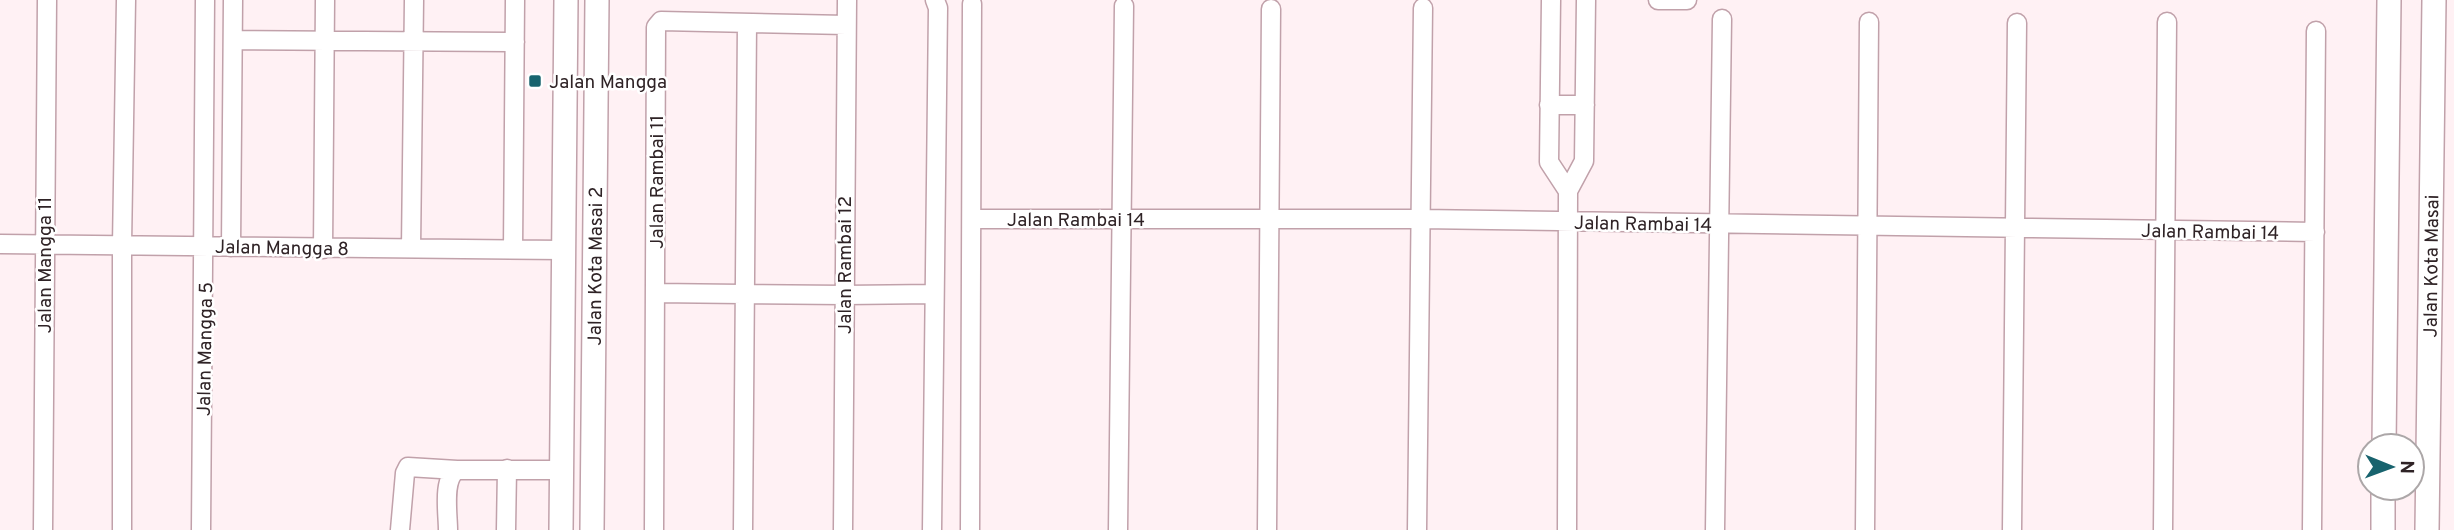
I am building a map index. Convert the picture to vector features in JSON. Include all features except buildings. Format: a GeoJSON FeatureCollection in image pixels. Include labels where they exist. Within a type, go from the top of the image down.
{"type":"FeatureCollection","features":[{"type":"Feature","properties":{"kind":"main road","name":"Jalan Kota Masai 2"},"geometry":{"type":"LineString","coordinates":[[561,530],[566,0]]}},
{"type":"Feature","properties":{"kind":"main road","name":"Jalan Kota Masai 2"},"geometry":{"type":"LineString","coordinates":[[592,530],[597,0]]}},
{"type":"Feature","properties":{"kind":"main road"},"geometry":{"type":"LineString","coordinates":[[2384,432],[2389,0]]}},
{"type":"Feature","properties":{"kind":"main road","name":"Jalan Kota Masai"},"geometry":{"type":"LineString","coordinates":[[2427,530],[2434,0]]}},
{"type":"Feature","properties":{"kind":"main road"},"geometry":{"type":"LineString","coordinates":[[2383,502],[2383,530]]}},
{"type":"Feature","properties":{"kind":"street","name":"Jalan Mangga 11"},"geometry":{"type":"LineString","coordinates":[[43,530],[47,0]]}},
{"type":"Feature","properties":{"kind":"street"},"geometry":{"type":"LineString","coordinates":[[122,530],[122,245],[126,0]]}},
{"type":"Feature","properties":{"kind":"street","name":"Jalan Mangga 5"},"geometry":{"type":"LineString","coordinates":[[201,530],[205,0]]}},
{"type":"Feature","properties":{"kind":"street"},"geometry":{"type":"LineString","coordinates":[[231,247],[233,0]]}},
{"type":"Feature","properties":{"kind":"street"},"geometry":{"type":"LineString","coordinates":[[323,249],[325,0]]}},
{"type":"Feature","properties":{"kind":"street"},"geometry":{"type":"LineString","coordinates":[[411,248],[414,0]]}},
{"type":"Feature","properties":{"kind":"street"},"geometry":{"type":"LineString","coordinates":[[513,249],[515,0]]}},
{"type":"Feature","properties":{"kind":"street","name":"Jalan Rambai 12"},"geometry":{"type":"LineString","coordinates":[[843,530],[847,0]]}},
{"type":"Feature","properties":{"kind":"street"},"geometry":{"type":"LineString","coordinates":[[932,530],[935,0]]}},
{"type":"Feature","properties":{"kind":"street"},"geometry":{"type":"LineString","coordinates":[[1551,0],[1549,162],[1569,191]]}},
{"type":"Feature","properties":{"kind":"street"},"geometry":{"type":"LineString","coordinates":[[1567,530],[1569,191],[1584,161],[1586,0]]}},
{"type":"Feature","properties":{"kind":"street"},"geometry":{"type":"LineString","coordinates":[[1658,0],[1686,0]]}},
{"type":"Feature","properties":{"kind":"street"},"geometry":{"type":"LineString","coordinates":[[970,530],[972,4]]}},
{"type":"Feature","properties":{"kind":"street"},"geometry":{"type":"LineString","coordinates":[[1118,530],[1124,6]]}},
{"type":"Feature","properties":{"kind":"street"},"geometry":{"type":"LineString","coordinates":[[1417,530],[1423,8]]}},
{"type":"Feature","properties":{"kind":"street"},"geometry":{"type":"LineString","coordinates":[[1267,530],[1271,9]]}},
{"type":"Feature","properties":{"kind":"street"},"geometry":{"type":"LineString","coordinates":[[1715,530],[1722,19]]}},
{"type":"Feature","properties":{"kind":"street","name":"Jalan Rambai 11"},"geometry":{"type":"LineString","coordinates":[[654,530],[656,27],[661,21],[846,24]]}},
{"type":"Feature","properties":{"kind":"street"},"geometry":{"type":"LineString","coordinates":[[1865,530],[1869,22]]}},
{"type":"Feature","properties":{"kind":"street"},"geometry":{"type":"LineString","coordinates":[[2163,530],[2167,22]]}},
{"type":"Feature","properties":{"kind":"street"},"geometry":{"type":"LineString","coordinates":[[743,530],[747,23]]}},
{"type":"Feature","properties":{"kind":"street"},"geometry":{"type":"LineString","coordinates":[[2012,530],[2017,23]]}},
{"type":"Feature","properties":{"kind":"street"},"geometry":{"type":"LineString","coordinates":[[2312,530],[2316,31]]}},
{"type":"Feature","properties":{"kind":"street"},"geometry":{"type":"LineString","coordinates":[[233,40],[515,42]]}},
{"type":"Feature","properties":{"kind":"street"},"geometry":{"type":"LineString","coordinates":[[1549,105],[1585,105]]}},
{"type":"Feature","properties":{"kind":"street","name":"Jalan Rambai 14"},"geometry":{"type":"LineString","coordinates":[[972,219],[1421,219],[2315,232]]}},
{"type":"Feature","properties":{"kind":"street","name":"Jalan Mangga 8"},"geometry":{"type":"LineString","coordinates":[[0,244],[564,250]]}},
{"type":"Feature","properties":{"kind":"street"},"geometry":{"type":"LineString","coordinates":[[656,293],[934,294]]}},
{"type":"Feature","properties":{"kind":"street"},"geometry":{"type":"LineString","coordinates":[[400,530],[408,467],[561,470]]}},
{"type":"Feature","properties":{"kind":"street"},"geometry":{"type":"LineString","coordinates":[[506,530],[507,469]]}},
{"type":"Feature","properties":{"kind":"street"},"geometry":{"type":"LineString","coordinates":[[448,530],[449,482],[457,470]]}},
{"type":"Feature","properties":{"kind":"place","name":"Jalan Mangga"},"geometry":{"type":"Point","coordinates":[535,81]}}]}
